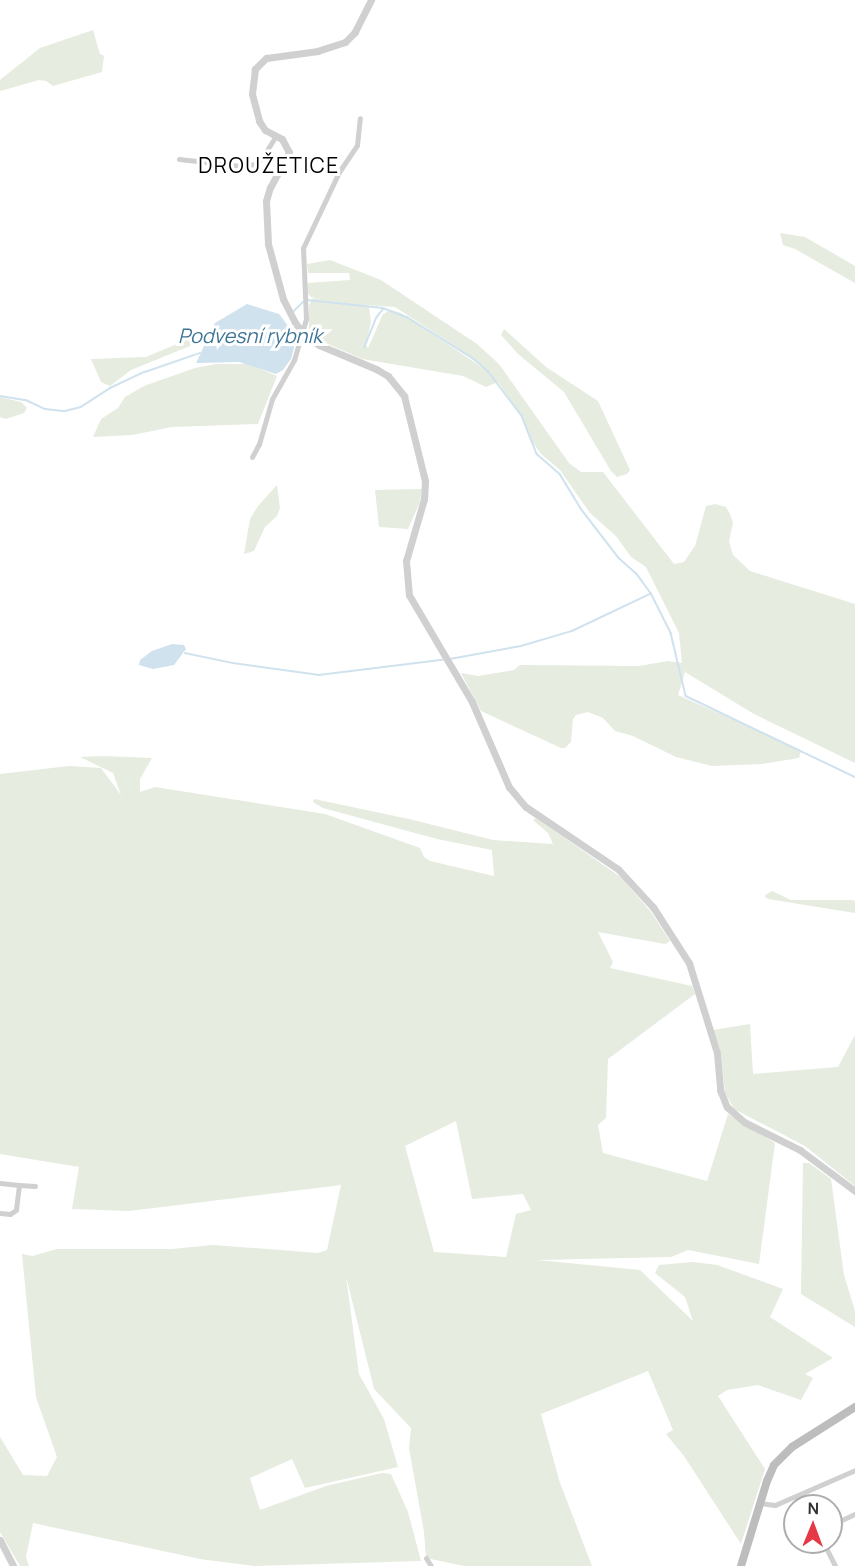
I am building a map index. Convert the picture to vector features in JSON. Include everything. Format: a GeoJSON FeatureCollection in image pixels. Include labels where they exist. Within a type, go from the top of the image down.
{"type":"FeatureCollection","features":[{"type":"Feature","properties":{"kind":"main road"},"geometry":{"type":"LineString","coordinates":[[741,1566],[771,1470],[784,1453],[855,1407]]}},
{"type":"Feature","properties":{"kind":"street"},"geometry":{"type":"LineString","coordinates":[[371,0],[356,32],[345,42],[318,51],[266,58],[255,69],[252,80],[255,109],[265,130],[288,145],[289,152],[270,187],[266,201],[268,244],[283,299],[303,332],[319,345],[363,362],[388,376],[404,396],[425,481],[424,499],[408,551],[405,572],[408,589],[414,607],[472,702],[509,787],[525,807],[618,869],[653,907],[689,963],[717,1053],[720,1090],[727,1107],[744,1122],[800,1150],[855,1191]]}},
{"type":"Feature","properties":{"kind":"street"},"geometry":{"type":"LineString","coordinates":[[252,456],[259,444],[272,399],[294,360],[303,332],[306,319],[303,248],[339,172],[357,145],[360,118]]}},
{"type":"Feature","properties":{"kind":"street"},"geometry":{"type":"LineString","coordinates":[[179,159],[241,166],[255,164],[262,158],[276,136]]}},
{"type":"Feature","properties":{"kind":"street"},"geometry":{"type":"LineString","coordinates":[[0,1183],[35,1186]]}},
{"type":"Feature","properties":{"kind":"street"},"geometry":{"type":"LineString","coordinates":[[0,1213],[10,1214],[16,1210],[19,1185]]}},
{"type":"Feature","properties":{"kind":"street"},"geometry":{"type":"LineString","coordinates":[[760,1503],[775,1505],[855,1470]]}},
{"type":"Feature","properties":{"kind":"street"},"geometry":{"type":"LineString","coordinates":[[0,1540],[13,1566]]}},
{"type":"Feature","properties":{"kind":"street"},"geometry":{"type":"LineString","coordinates":[[426,1558],[431,1566]]}},
{"type":"Feature","properties":{"kind":"shaded area"},"geometry":{"type":"Polygon","coordinates":[[[93,30],[100,54],[104,56],[102,72],[53,86],[46,81],[39,80],[0,91],[0,80],[40,48],[93,30]]]}},
{"type":"Feature","properties":{"kind":"shaded area"},"geometry":{"type":"Polygon","coordinates":[[[780,233],[805,237],[855,266],[855,283],[795,249],[783,245],[780,233]]]}},
{"type":"Feature","properties":{"kind":"shaded area"},"geometry":{"type":"Polygon","coordinates":[[[330,260],[381,280],[477,344],[499,364],[569,463],[581,472],[603,472],[674,564],[684,562],[695,546],[706,506],[715,504],[726,507],[730,514],[733,523],[729,541],[733,555],[750,571],[855,604],[855,763],[754,714],[685,672],[678,695],[801,750],[799,758],[762,764],[712,766],[676,757],[633,736],[615,731],[603,718],[588,712],[576,715],[573,719],[571,742],[565,748],[561,748],[481,711],[461,673],[478,676],[514,670],[520,665],[639,666],[668,661],[682,663],[679,633],[646,567],[631,557],[616,536],[590,513],[560,470],[541,454],[531,440],[523,418],[498,382],[486,387],[463,376],[362,359],[319,340],[309,328],[309,305],[313,298],[322,299],[311,297],[307,293],[307,283],[350,280],[349,273],[308,273],[307,264],[330,260]],[[365,305],[369,307],[371,322],[366,345],[368,348],[383,314],[390,310],[401,313],[486,370],[464,352],[395,307],[365,305]]]}},
{"type":"Feature","properties":{"kind":"shaded area"},"geometry":{"type":"Polygon","coordinates":[[[504,329],[546,367],[598,401],[630,470],[627,474],[617,477],[611,471],[564,392],[518,354],[501,335],[504,329]]]}},
{"type":"Feature","properties":{"kind":"shaded area"},"geometry":{"type":"Polygon","coordinates":[[[191,338],[190,346],[131,370],[110,386],[101,382],[91,359],[146,357],[191,338]]]}},
{"type":"Feature","properties":{"kind":"shaded area"},"geometry":{"type":"Polygon","coordinates":[[[216,364],[249,364],[277,376],[258,424],[172,427],[132,435],[93,437],[101,419],[118,408],[125,397],[144,386],[195,368],[216,364]]]}},
{"type":"Feature","properties":{"kind":"shaded area"},"geometry":{"type":"Polygon","coordinates":[[[0,397],[21,402],[27,408],[24,413],[6,419],[0,417],[0,397]]]}},
{"type":"Feature","properties":{"kind":"shaded area"},"geometry":{"type":"Polygon","coordinates":[[[277,485],[280,508],[277,516],[265,527],[254,551],[244,554],[250,519],[258,506],[277,485]]]}},
{"type":"Feature","properties":{"kind":"shaded area"},"geometry":{"type":"Polygon","coordinates":[[[422,489],[420,502],[408,529],[379,527],[375,490],[422,489]]]}},
{"type":"Feature","properties":{"kind":"shaded area"},"geometry":{"type":"Polygon","coordinates":[[[80,757],[152,758],[140,779],[140,792],[155,787],[325,814],[420,848],[424,857],[430,861],[494,876],[492,850],[437,839],[323,808],[313,802],[314,799],[493,840],[553,844],[548,833],[533,820],[536,818],[622,878],[651,912],[670,941],[665,944],[598,932],[613,962],[610,968],[692,986],[695,994],[608,1059],[606,1118],[598,1125],[603,1153],[707,1181],[728,1114],[775,1143],[759,1264],[688,1250],[671,1257],[537,1260],[640,1270],[693,1321],[685,1297],[655,1273],[659,1265],[693,1262],[717,1265],[783,1289],[770,1317],[833,1358],[805,1374],[813,1378],[801,1400],[758,1385],[727,1390],[718,1396],[765,1469],[741,1544],[684,1456],[666,1434],[673,1430],[648,1371],[541,1414],[560,1483],[592,1566],[464,1566],[426,1558],[424,1532],[409,1448],[411,1428],[374,1389],[346,1276],[359,1374],[384,1419],[398,1467],[305,1488],[292,1459],[250,1478],[260,1510],[326,1486],[382,1473],[391,1474],[408,1512],[421,1561],[254,1566],[200,1559],[33,1523],[26,1557],[29,1566],[20,1566],[0,1532],[0,1437],[23,1475],[47,1476],[57,1457],[36,1397],[22,1254],[32,1256],[57,1249],[172,1249],[213,1245],[318,1253],[327,1250],[341,1185],[129,1211],[72,1209],[79,1167],[0,1154],[0,774],[69,766],[101,768],[121,795],[113,773],[80,757]],[[456,1121],[405,1146],[434,1252],[506,1257],[516,1214],[531,1210],[523,1194],[472,1199],[456,1121]]]}},
{"type":"Feature","properties":{"kind":"shaded area"},"geometry":{"type":"Polygon","coordinates":[[[772,891],[791,900],[852,900],[855,901],[855,913],[768,899],[764,896],[772,891]]]}},
{"type":"Feature","properties":{"kind":"shaded area"},"geometry":{"type":"Polygon","coordinates":[[[750,1024],[753,1074],[838,1067],[855,1035],[855,1186],[805,1146],[734,1109],[725,1093],[721,1052],[713,1030],[750,1024]]]}},
{"type":"Feature","properties":{"kind":"shaded area"},"geometry":{"type":"Polygon","coordinates":[[[803,1163],[809,1163],[831,1179],[844,1275],[855,1311],[855,1327],[801,1294],[803,1163]]]}},
{"type":"Feature","properties":{"kind":"water","name":"Podvesní rybník"},"geometry":{"type":"Polygon","coordinates":[[[247,304],[279,314],[292,331],[294,348],[291,359],[283,370],[276,374],[239,362],[196,363],[215,323],[247,304]]]}},
{"type":"Feature","properties":{"kind":"water"},"geometry":{"type":"Polygon","coordinates":[[[172,644],[184,645],[186,649],[174,665],[153,669],[139,665],[140,660],[152,651],[172,644]]]}},
{"type":"Feature","properties":{"kind":"waterway"},"geometry":{"type":"LineString","coordinates":[[307,300],[383,308],[407,317],[474,359],[488,371],[522,416],[537,454],[560,474],[582,510],[619,558],[637,574],[651,593],[671,633],[686,696],[855,777]]}},
{"type":"Feature","properties":{"kind":"waterway"},"geometry":{"type":"LineString","coordinates":[[294,311],[303,302]]}},
{"type":"Feature","properties":{"kind":"waterway"},"geometry":{"type":"LineString","coordinates":[[364,348],[376,318],[383,309]]}},
{"type":"Feature","properties":{"kind":"waterway"},"geometry":{"type":"LineString","coordinates":[[0,396],[26,400],[45,409],[65,411],[81,407],[110,388],[145,372],[200,353]]}},
{"type":"Feature","properties":{"kind":"waterway"},"geometry":{"type":"LineString","coordinates":[[450,659],[521,646],[572,631],[650,594]]}},
{"type":"Feature","properties":{"kind":"waterway"},"geometry":{"type":"LineString","coordinates":[[185,653],[233,663],[319,675],[442,660]]}},
{"type":"Feature","properties":{"kind":"district","name":"DROUŽETICE"},"geometry":{"type":"Point","coordinates":[269,165]}}]}
